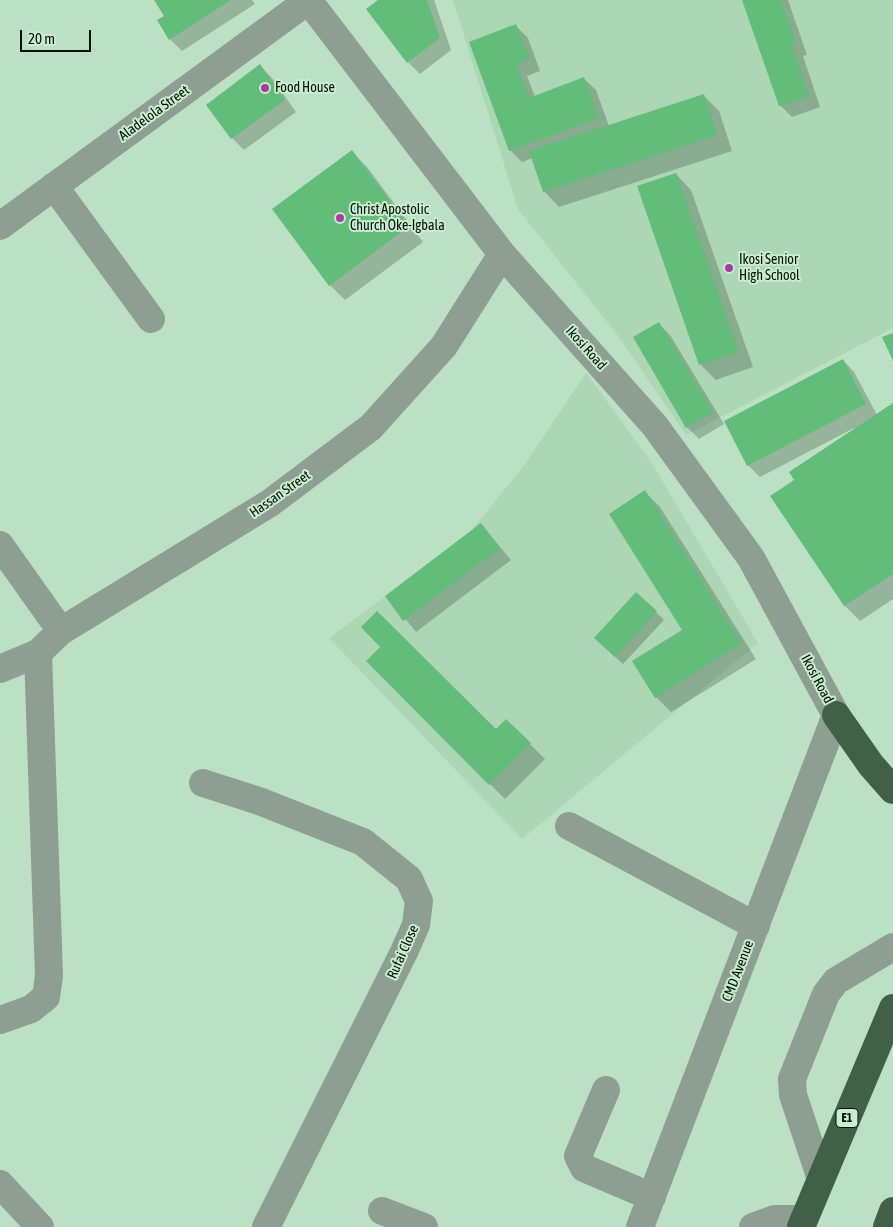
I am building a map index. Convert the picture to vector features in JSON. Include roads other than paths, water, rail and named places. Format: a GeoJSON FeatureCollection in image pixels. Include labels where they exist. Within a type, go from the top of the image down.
{"type":"FeatureCollection","features":[{"type":"Feature","properties":{"kind":"highway"},"geometry":{"type":"LineString","coordinates":[[836,715],[871,765],[893,790]]}},
{"type":"Feature","properties":{"kind":"highway","name":"E1"},"geometry":{"type":"LineString","coordinates":[[802,1223],[893,1008]]}},
{"type":"Feature","properties":{"kind":"highway"},"geometry":{"type":"LineString","coordinates":[[886,1227],[893,1210]]}},
{"type":"Feature","properties":{"kind":"street","name":"Aladelola Street"},"geometry":{"type":"LineString","coordinates":[[0,226],[308,0]]}},
{"type":"Feature","properties":{"kind":"street","name":"Ikosi Road"},"geometry":{"type":"LineString","coordinates":[[308,0],[502,254],[655,426],[751,558],[836,715]]}},
{"type":"Feature","properties":{"kind":"street"},"geometry":{"type":"LineString","coordinates":[[54,186],[151,319]]}},
{"type":"Feature","properties":{"kind":"street","name":"Hassan Street"},"geometry":{"type":"LineString","coordinates":[[0,669],[38,653],[61,630],[270,503],[371,427],[444,346],[502,254]]}},
{"type":"Feature","properties":{"kind":"street"},"geometry":{"type":"LineString","coordinates":[[0,545],[61,630]]}},
{"type":"Feature","properties":{"kind":"street"},"geometry":{"type":"LineString","coordinates":[[0,1020],[31,1010],[46,997],[49,976],[38,653]]}},
{"type":"Feature","properties":{"kind":"street","name":"CMD Avenue"},"geometry":{"type":"LineString","coordinates":[[640,1227],[836,715]]}},
{"type":"Feature","properties":{"kind":"street","name":"Rufai Close"},"geometry":{"type":"LineString","coordinates":[[203,783],[259,801],[362,842],[409,879],[419,901],[416,924],[404,952],[266,1227]]}},
{"type":"Feature","properties":{"kind":"street"},"geometry":{"type":"LineString","coordinates":[[569,826],[756,926]]}},
{"type":"Feature","properties":{"kind":"street"},"geometry":{"type":"LineString","coordinates":[[821,1179],[793,1095],[792,1080],[826,994],[836,981],[893,947]]}},
{"type":"Feature","properties":{"kind":"street"},"geometry":{"type":"LineString","coordinates":[[606,1090],[578,1156],[584,1168],[652,1197]]}},
{"type":"Feature","properties":{"kind":"street"},"geometry":{"type":"LineString","coordinates":[[0,1184],[40,1227]]}},
{"type":"Feature","properties":{"kind":"street"},"geometry":{"type":"LineString","coordinates":[[382,1211],[424,1227]]}},
{"type":"Feature","properties":{"kind":"street"},"geometry":{"type":"LineString","coordinates":[[753,1227],[775,1219],[802,1223]]}},
{"type":"Feature","properties":{"kind":"place","name":"Food House"},"geometry":{"type":"Point","coordinates":[265,88]}},
{"type":"Feature","properties":{"kind":"place","name":"Christ Apostolic Church Oke-Igbala"},"geometry":{"type":"Point","coordinates":[340,218]}},
{"type":"Feature","properties":{"kind":"place","name":"Ikosi Senior High School"},"geometry":{"type":"Point","coordinates":[729,268]}}]}
